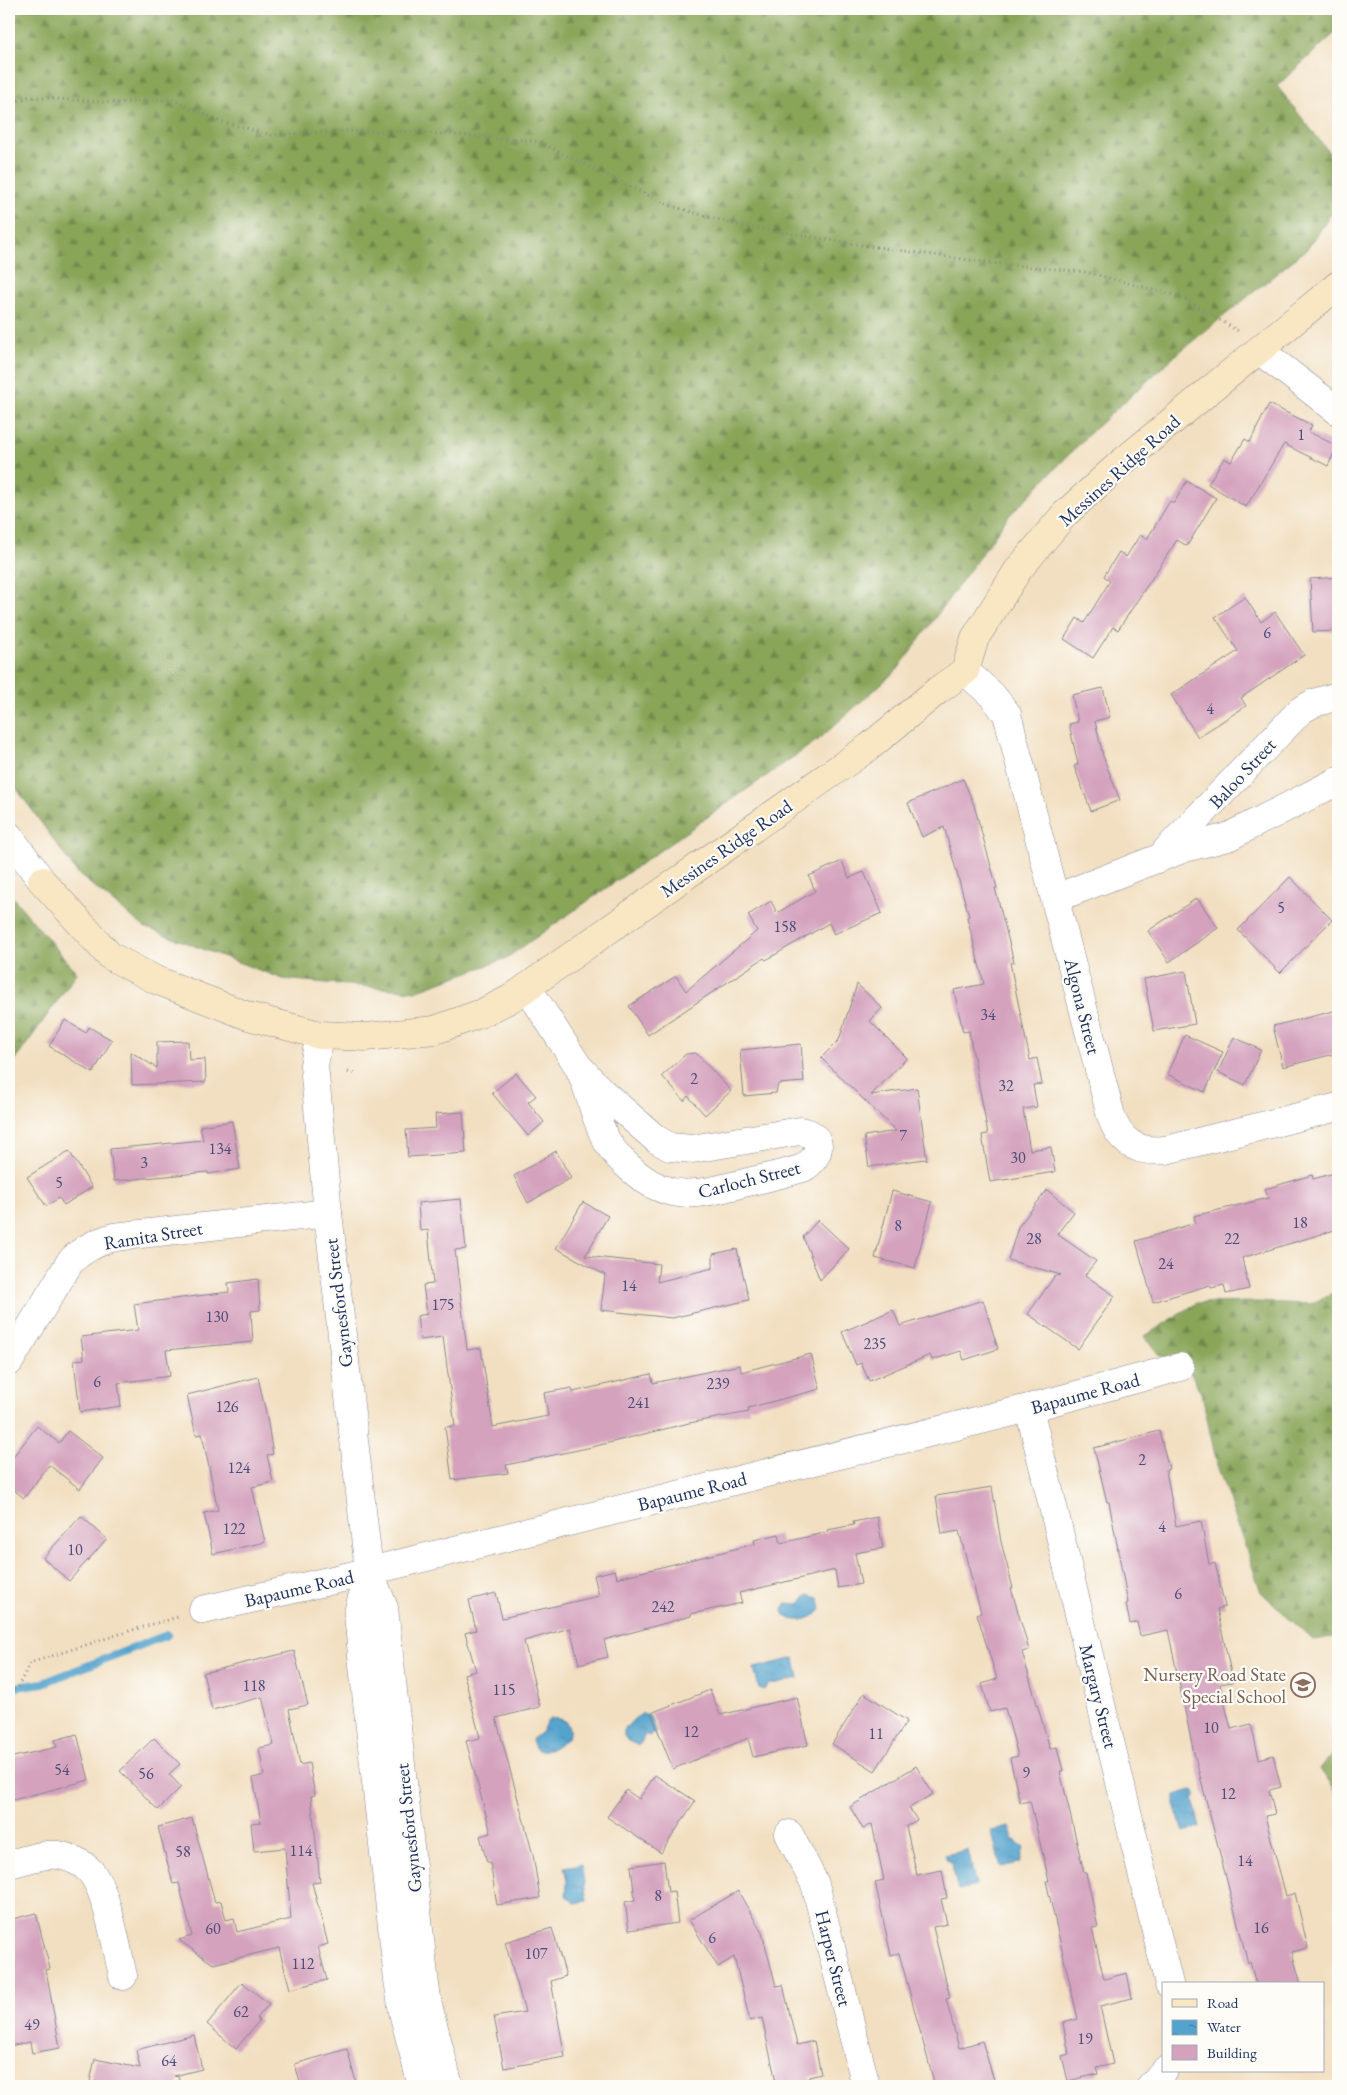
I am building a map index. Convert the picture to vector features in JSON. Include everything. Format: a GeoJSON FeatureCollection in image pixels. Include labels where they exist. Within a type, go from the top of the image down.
{"type":"FeatureCollection","features":[{"type":"Feature","properties":{"kind":"street","name":"Messines Ridge Road"},"geometry":{"type":"LineString","coordinates":[[9,836],[42,881],[110,956],[156,980],[248,1016],[320,1035],[366,1037],[434,1030],[482,1014],[510,999],[869,747],[937,691],[965,671],[975,638],[1013,577],[1065,514],[1121,463],[1338,284]]}},
{"type":"Feature","properties":{"kind":"street"},"geometry":{"type":"LineString","coordinates":[[1259,350],[1338,411]]}},
{"type":"Feature","properties":{"kind":"street","name":"Algona Street"},"geometry":{"type":"LineString","coordinates":[[965,671],[992,695],[1007,714],[1111,1116],[1118,1133],[1137,1147],[1149,1150],[1173,1149],[1338,1106]]}},
{"type":"Feature","properties":{"kind":"street","name":"Baloo Street"},"geometry":{"type":"LineString","coordinates":[[1153,861],[1177,842],[1302,710],[1314,703],[1338,696]]}},
{"type":"Feature","properties":{"kind":"street","name":"Baloo Street"},"geometry":{"type":"LineString","coordinates":[[1056,898],[1185,848],[1228,837],[1338,781]]}},
{"type":"Feature","properties":{"kind":"street","name":"Carloch Street"},"geometry":{"type":"LineString","coordinates":[[527,987],[585,1078],[605,1137],[612,1149],[640,1177],[667,1192],[684,1194],[703,1193],[803,1168],[812,1162],[817,1154],[817,1144],[812,1136],[805,1131],[796,1130],[702,1148],[682,1149],[670,1147],[656,1140],[625,1115],[578,1066]]}},
{"type":"Feature","properties":{"kind":"street","name":"Gaynesford Street"},"geometry":{"type":"LineString","coordinates":[[320,1035],[314,1065],[328,1213],[369,1571],[384,1608],[425,1985],[428,2005],[449,2086]]}},
{"type":"Feature","properties":{"kind":"street","name":"Ramita Street"},"geometry":{"type":"LineString","coordinates":[[9,1362],[66,1269],[75,1258],[91,1245],[114,1237],[328,1213]]}},
{"type":"Feature","properties":{"kind":"street","name":"Bapaume Road"},"geometry":{"type":"LineString","coordinates":[[203,1610],[369,1571],[1029,1408],[1180,1367]]}},
{"type":"Feature","properties":{"kind":"street","name":"Margary Street"},"geometry":{"type":"LineString","coordinates":[[1029,1408],[1169,1982]]}},
{"type":"Feature","properties":{"kind":"street","name":"Gaynesford Street"},"geometry":{"type":"LineString","coordinates":[[369,1571],[358,1614],[363,1665],[398,1980],[409,2038],[422,2086]]}},
{"type":"Feature","properties":{"kind":"street","name":"Harper Street"},"geometry":{"type":"LineString","coordinates":[[789,1834],[815,1884],[866,2086]]}},
{"type":"Feature","properties":{"kind":"street"},"geometry":{"type":"LineString","coordinates":[[9,1864],[42,1856],[58,1855],[75,1860],[90,1871],[97,1881],[103,1898],[124,1976]]}},
{"type":"Feature","properties":{"kind":"street"},"geometry":{"type":"LineString","coordinates":[[1151,2086],[1163,2072]]}},
{"type":"Feature","properties":{"kind":"path"},"geometry":{"type":"LineString","coordinates":[[9,104],[28,97],[117,103],[171,99],[219,121],[271,135],[344,131],[407,132],[536,141],[668,206],[737,225],[899,250],[1086,272],[1182,297],[1234,328],[1259,350]]}},
{"type":"Feature","properties":{"kind":"path"},"geometry":{"type":"LineString","coordinates":[[348,1072],[355,1074]]}},
{"type":"Feature","properties":{"kind":"path"},"geometry":{"type":"LineString","coordinates":[[9,1690],[18,1687],[30,1663],[129,1631],[203,1610]]}},
{"type":"Feature","properties":{"kind":"green space"},"geometry":{"type":"Polygon","coordinates":[[[9,9],[1338,9],[1338,30],[1277,86],[1338,164],[1338,204],[1308,248],[1178,353],[1091,432],[1008,517],[898,669],[819,739],[505,959],[415,991],[283,979],[144,927],[78,874],[9,778],[9,9]]]}},
{"type":"Feature","properties":{"kind":"green space"},"geometry":{"type":"Polygon","coordinates":[[[9,893],[77,973],[9,1069],[9,893]]]}},
{"type":"Feature","properties":{"kind":"green space","name":"Nursery Road State Special School"},"geometry":{"type":"Polygon","coordinates":[[[1338,1290],[1338,1636],[1313,1640],[1261,1592],[1217,1465],[1202,1395],[1188,1368],[1158,1354],[1145,1336],[1197,1303],[1311,1304],[1338,1290]]]}},
{"type":"Feature","properties":{"kind":"green space"},"geometry":{"type":"Polygon","coordinates":[[[1338,1747],[1338,1795],[1320,1769],[1338,1747]]]}},
{"type":"Feature","properties":{"kind":"water"},"geometry":{"type":"Polygon","coordinates":[[[808,1595],[819,1598],[821,1610],[814,1616],[806,1619],[799,1620],[787,1617],[783,1608],[787,1603],[799,1604],[808,1595]]]}},
{"type":"Feature","properties":{"kind":"water"},"geometry":{"type":"Polygon","coordinates":[[[795,1658],[799,1678],[767,1685],[764,1690],[759,1688],[754,1668],[795,1658]]]}},
{"type":"Feature","properties":{"kind":"water"},"geometry":{"type":"Polygon","coordinates":[[[643,1713],[649,1715],[656,1733],[649,1736],[645,1734],[641,1743],[637,1745],[628,1741],[624,1736],[624,1730],[634,1719],[643,1713]]]}},
{"type":"Feature","properties":{"kind":"water"},"geometry":{"type":"Polygon","coordinates":[[[550,1719],[560,1719],[566,1722],[569,1729],[568,1738],[553,1748],[540,1751],[535,1748],[532,1740],[541,1732],[550,1719]]]}},
{"type":"Feature","properties":{"kind":"water"},"geometry":{"type":"Polygon","coordinates":[[[1191,1790],[1195,1791],[1196,1795],[1193,1799],[1200,1827],[1184,1832],[1175,1808],[1175,1795],[1191,1790]]]}},
{"type":"Feature","properties":{"kind":"water"},"geometry":{"type":"Polygon","coordinates":[[[1009,1827],[1013,1838],[1024,1848],[1020,1863],[1001,1867],[991,1831],[1009,1827]]]}},
{"type":"Feature","properties":{"kind":"water"},"geometry":{"type":"Polygon","coordinates":[[[968,1850],[976,1886],[958,1890],[951,1862],[947,1860],[945,1855],[968,1850]]]}},
{"type":"Feature","properties":{"kind":"water"},"geometry":{"type":"Polygon","coordinates":[[[581,1864],[587,1901],[575,1903],[566,1896],[567,1881],[564,1867],[581,1864]]]}},
{"type":"Feature","properties":{"kind":"building"},"geometry":{"type":"Polygon","coordinates":[[[1269,404],[1312,425],[1309,432],[1337,446],[1328,466],[1284,444],[1246,507],[1208,484],[1224,458],[1231,462],[1245,439],[1250,442],[1269,404]]]}},
{"type":"Feature","properties":{"kind":"building"},"geometry":{"type":"Polygon","coordinates":[[[1187,481],[1216,498],[1187,546],[1177,540],[1118,630],[1113,627],[1093,658],[1064,639],[1077,618],[1084,623],[1110,581],[1104,576],[1119,552],[1126,557],[1140,535],[1147,539],[1170,501],[1174,503],[1187,481]]]}},
{"type":"Feature","properties":{"kind":"building"},"geometry":{"type":"Polygon","coordinates":[[[1338,577],[1338,631],[1313,632],[1310,579],[1338,577]]]}},
{"type":"Feature","properties":{"kind":"building"},"geometry":{"type":"Polygon","coordinates":[[[1245,597],[1261,622],[1275,612],[1304,655],[1241,698],[1246,706],[1198,737],[1171,695],[1238,651],[1215,617],[1245,597]]]}},
{"type":"Feature","properties":{"kind":"building"},"geometry":{"type":"Polygon","coordinates":[[[1103,688],[1110,717],[1095,721],[1103,756],[1120,800],[1091,811],[1074,766],[1078,764],[1069,724],[1078,722],[1072,695],[1103,688]]]}},
{"type":"Feature","properties":{"kind":"building"},"geometry":{"type":"Polygon","coordinates":[[[963,779],[974,805],[997,888],[995,888],[1014,962],[1010,963],[1030,1060],[1037,1058],[1042,1084],[1033,1085],[1037,1107],[1023,1109],[1030,1150],[1051,1147],[1055,1172],[990,1182],[982,1135],[988,1134],[969,1031],[963,1032],[954,990],[984,984],[967,917],[969,916],[944,827],[922,837],[908,803],[963,779]]]}},
{"type":"Feature","properties":{"kind":"building"},"geometry":{"type":"Polygon","coordinates":[[[842,861],[849,878],[864,872],[882,913],[834,934],[829,923],[766,960],[764,958],[648,1035],[629,1006],[676,976],[686,991],[757,931],[748,915],[771,901],[777,913],[815,891],[809,876],[842,861]]]}},
{"type":"Feature","properties":{"kind":"building"},"geometry":{"type":"Polygon","coordinates":[[[1290,877],[1332,920],[1280,973],[1238,930],[1290,877]]]}},
{"type":"Feature","properties":{"kind":"building"},"geometry":{"type":"Polygon","coordinates":[[[1197,898],[1218,928],[1169,962],[1148,931],[1197,898]]]}},
{"type":"Feature","properties":{"kind":"building"},"geometry":{"type":"Polygon","coordinates":[[[1186,971],[1195,1024],[1154,1031],[1144,979],[1186,971]]]}},
{"type":"Feature","properties":{"kind":"building"},"geometry":{"type":"Polygon","coordinates":[[[857,984],[882,1008],[870,1021],[907,1058],[871,1095],[917,1088],[927,1161],[925,1159],[869,1167],[864,1136],[896,1131],[821,1058],[839,1040],[857,984]]]}},
{"type":"Feature","properties":{"kind":"building"},"geometry":{"type":"Polygon","coordinates":[[[1338,1010],[1338,1053],[1283,1067],[1273,1026],[1338,1010]]]}},
{"type":"Feature","properties":{"kind":"building"},"geometry":{"type":"Polygon","coordinates":[[[65,1020],[86,1033],[89,1027],[112,1040],[93,1073],[49,1046],[65,1020]]]}},
{"type":"Feature","properties":{"kind":"building"},"geometry":{"type":"Polygon","coordinates":[[[1185,1035],[1223,1052],[1205,1092],[1167,1074],[1185,1035]]]}},
{"type":"Feature","properties":{"kind":"building"},"geometry":{"type":"Polygon","coordinates":[[[1234,1037],[1261,1050],[1245,1085],[1218,1072],[1234,1037]]]}},
{"type":"Feature","properties":{"kind":"building"},"geometry":{"type":"Polygon","coordinates":[[[188,1041],[189,1060],[205,1059],[206,1082],[132,1085],[131,1052],[157,1068],[157,1042],[188,1041]]]}},
{"type":"Feature","properties":{"kind":"building"},"geometry":{"type":"Polygon","coordinates":[[[801,1044],[804,1082],[778,1084],[776,1093],[744,1096],[740,1050],[801,1044]]]}},
{"type":"Feature","properties":{"kind":"building"},"geometry":{"type":"Polygon","coordinates":[[[696,1053],[731,1091],[705,1115],[688,1096],[684,1101],[662,1076],[686,1054],[696,1053]]]}},
{"type":"Feature","properties":{"kind":"building"},"geometry":{"type":"Polygon","coordinates":[[[516,1073],[536,1096],[528,1102],[544,1122],[528,1136],[492,1093],[516,1073]]]}},
{"type":"Feature","properties":{"kind":"building"},"geometry":{"type":"Polygon","coordinates":[[[463,1112],[466,1153],[408,1157],[406,1130],[436,1128],[435,1114],[463,1112]]]}},
{"type":"Feature","properties":{"kind":"building"},"geometry":{"type":"Polygon","coordinates":[[[232,1121],[240,1169],[208,1174],[208,1172],[114,1181],[110,1149],[203,1140],[200,1126],[232,1121]]]}},
{"type":"Feature","properties":{"kind":"building"},"geometry":{"type":"Polygon","coordinates":[[[69,1151],[92,1187],[64,1205],[59,1198],[46,1206],[27,1177],[69,1151]]]}},
{"type":"Feature","properties":{"kind":"building"},"geometry":{"type":"Polygon","coordinates":[[[556,1151],[571,1178],[528,1203],[514,1176],[556,1151]]]}},
{"type":"Feature","properties":{"kind":"building"},"geometry":{"type":"Polygon","coordinates":[[[1338,1172],[1338,1229],[1242,1258],[1249,1289],[1226,1294],[1224,1285],[1211,1288],[1210,1285],[1153,1302],[1136,1241],[1195,1223],[1194,1216],[1268,1198],[1265,1189],[1312,1175],[1313,1179],[1338,1172]]]}},
{"type":"Feature","properties":{"kind":"building"},"geometry":{"type":"Polygon","coordinates":[[[1047,1190],[1074,1212],[1057,1234],[1096,1261],[1085,1275],[1115,1296],[1078,1349],[1028,1314],[1054,1277],[1061,1275],[1008,1260],[1018,1227],[1047,1190]]]}},
{"type":"Feature","properties":{"kind":"building"},"geometry":{"type":"Polygon","coordinates":[[[892,1191],[932,1202],[915,1268],[875,1258],[892,1191]]]}},
{"type":"Feature","properties":{"kind":"building"},"geometry":{"type":"Polygon","coordinates":[[[461,1199],[466,1249],[455,1250],[467,1350],[481,1348],[493,1427],[548,1416],[544,1393],[572,1388],[573,1392],[651,1374],[653,1383],[740,1365],[741,1372],[811,1354],[820,1389],[748,1408],[749,1412],[689,1423],[592,1447],[506,1465],[508,1473],[452,1480],[445,1427],[455,1426],[443,1337],[420,1340],[417,1316],[427,1314],[423,1285],[433,1284],[428,1230],[420,1231],[418,1203],[461,1199]]]}},
{"type":"Feature","properties":{"kind":"building"},"geometry":{"type":"Polygon","coordinates":[[[583,1202],[608,1216],[585,1256],[659,1264],[657,1282],[713,1268],[713,1254],[737,1249],[749,1300],[672,1318],[601,1310],[605,1275],[556,1248],[583,1202]]]}},
{"type":"Feature","properties":{"kind":"building"},"geometry":{"type":"Polygon","coordinates":[[[818,1220],[849,1249],[820,1280],[803,1237],[818,1220]]]}},
{"type":"Feature","properties":{"kind":"building"},"geometry":{"type":"Polygon","coordinates":[[[258,1279],[260,1310],[251,1311],[253,1342],[166,1350],[170,1376],[118,1383],[121,1406],[80,1412],[74,1360],[84,1359],[81,1337],[138,1330],[134,1304],[229,1292],[228,1283],[258,1279]]]}},
{"type":"Feature","properties":{"kind":"building"},"geometry":{"type":"Polygon","coordinates":[[[983,1300],[998,1349],[964,1360],[961,1351],[932,1360],[930,1355],[869,1381],[861,1363],[856,1365],[842,1332],[893,1310],[900,1326],[983,1300]]]}},
{"type":"Feature","properties":{"kind":"building"},"geometry":{"type":"Polygon","coordinates":[[[258,1377],[273,1454],[267,1455],[273,1482],[252,1487],[265,1542],[213,1554],[204,1513],[218,1510],[202,1434],[196,1435],[187,1395],[258,1377]]]}},
{"type":"Feature","properties":{"kind":"building"},"geometry":{"type":"Polygon","coordinates":[[[37,1426],[59,1443],[68,1431],[103,1458],[80,1489],[49,1465],[24,1498],[9,1486],[9,1462],[37,1426]]]}},
{"type":"Feature","properties":{"kind":"building"},"geometry":{"type":"Polygon","coordinates":[[[1159,1431],[1169,1469],[1166,1470],[1176,1526],[1201,1521],[1209,1564],[1215,1563],[1225,1607],[1217,1609],[1233,1682],[1220,1684],[1231,1729],[1251,1724],[1259,1759],[1273,1755],[1281,1787],[1269,1790],[1275,1814],[1265,1816],[1286,1896],[1295,1893],[1308,1948],[1292,1952],[1300,1982],[1255,1982],[1250,1962],[1248,1963],[1193,1749],[1168,1630],[1140,1636],[1137,1622],[1130,1624],[1126,1604],[1128,1603],[1109,1502],[1107,1502],[1094,1448],[1159,1431]]]}},
{"type":"Feature","properties":{"kind":"building"},"geometry":{"type":"Polygon","coordinates":[[[992,1487],[1001,1542],[1013,1588],[1011,1588],[1029,1650],[1022,1652],[1050,1749],[1057,1747],[1063,1771],[1060,1771],[1098,1927],[1092,1928],[1104,1979],[1127,1973],[1132,1998],[1100,2006],[1113,2064],[1096,2068],[1098,2074],[1068,2081],[1062,2056],[1069,2054],[1063,2023],[1078,2019],[1046,1881],[1049,1881],[1030,1801],[1020,1803],[1010,1758],[1018,1756],[1005,1708],[990,1712],[982,1684],[997,1679],[977,1614],[981,1613],[959,1531],[942,1534],[936,1496],[992,1487]]]}},
{"type":"Feature","properties":{"kind":"building"},"geometry":{"type":"Polygon","coordinates":[[[81,1516],[107,1539],[69,1581],[43,1558],[81,1516]]]}},
{"type":"Feature","properties":{"kind":"building"},"geometry":{"type":"Polygon","coordinates":[[[877,1517],[883,1548],[855,1553],[861,1584],[838,1588],[835,1570],[739,1593],[742,1603],[691,1614],[691,1616],[604,1640],[608,1657],[579,1664],[570,1628],[524,1641],[540,1707],[496,1718],[533,1855],[540,1898],[497,1905],[490,1862],[487,1862],[480,1836],[491,1833],[466,1741],[480,1738],[464,1674],[476,1671],[465,1633],[476,1630],[469,1600],[496,1593],[502,1618],[599,1596],[594,1575],[615,1570],[617,1578],[755,1544],[754,1540],[779,1534],[781,1543],[828,1532],[827,1530],[854,1525],[853,1522],[877,1517]]]}},
{"type":"Feature","properties":{"kind":"building"},"geometry":{"type":"Polygon","coordinates":[[[294,1651],[308,1705],[289,1709],[300,1765],[309,1763],[315,1795],[311,1796],[320,1882],[312,1883],[328,1944],[318,1947],[327,1980],[290,1989],[279,1948],[213,1964],[179,1940],[192,1936],[179,1883],[173,1884],[158,1827],[192,1818],[215,1902],[221,1901],[226,1920],[234,1918],[237,1932],[291,1919],[285,1848],[254,1851],[251,1823],[261,1822],[253,1778],[264,1775],[259,1748],[274,1745],[262,1697],[212,1710],[203,1673],[294,1651]]]}},
{"type":"Feature","properties":{"kind":"building"},"geometry":{"type":"Polygon","coordinates":[[[710,1690],[720,1715],[797,1697],[808,1745],[753,1757],[748,1738],[673,1769],[651,1713],[710,1690]]]}},
{"type":"Feature","properties":{"kind":"building"},"geometry":{"type":"Polygon","coordinates":[[[864,1693],[907,1721],[875,1771],[832,1744],[864,1693]]]}},
{"type":"Feature","properties":{"kind":"building"},"geometry":{"type":"Polygon","coordinates":[[[77,1734],[89,1780],[9,1801],[9,1758],[57,1747],[55,1740],[77,1734]]]}},
{"type":"Feature","properties":{"kind":"building"},"geometry":{"type":"Polygon","coordinates":[[[154,1738],[180,1764],[169,1774],[181,1787],[158,1810],[120,1771],[154,1738]]]}},
{"type":"Feature","properties":{"kind":"building"},"geometry":{"type":"Polygon","coordinates":[[[916,1766],[933,1794],[909,1808],[917,1820],[906,1826],[917,1875],[942,1870],[947,1898],[941,1899],[947,1924],[933,1927],[950,1998],[946,1999],[959,2048],[982,2041],[994,2080],[973,2086],[935,2086],[899,1953],[891,1955],[875,1882],[884,1880],[872,1824],[863,1829],[850,1807],[916,1766]]]}},
{"type":"Feature","properties":{"kind":"building"},"geometry":{"type":"Polygon","coordinates":[[[655,1775],[695,1801],[661,1853],[607,1817],[626,1790],[639,1799],[655,1775]]]}},
{"type":"Feature","properties":{"kind":"building"},"geometry":{"type":"Polygon","coordinates":[[[664,1861],[668,1892],[674,1891],[678,1923],[629,1930],[625,1902],[635,1900],[631,1866],[664,1861]]]}},
{"type":"Feature","properties":{"kind":"building"},"geometry":{"type":"Polygon","coordinates":[[[738,1891],[762,1933],[776,1986],[783,1985],[797,2045],[814,2041],[821,2074],[809,2077],[811,2086],[777,2086],[762,2018],[750,2021],[734,1957],[718,1967],[689,1920],[738,1891]]]}},
{"type":"Feature","properties":{"kind":"building"},"geometry":{"type":"Polygon","coordinates":[[[36,1913],[50,1969],[46,1970],[60,2048],[32,2053],[30,2042],[9,2046],[9,1920],[36,1913]]]}},
{"type":"Feature","properties":{"kind":"building"},"geometry":{"type":"Polygon","coordinates":[[[552,1928],[566,1976],[551,1981],[565,2057],[504,2068],[494,2017],[525,2012],[505,1942],[552,1928]]]}},
{"type":"Feature","properties":{"kind":"building"},"geometry":{"type":"Polygon","coordinates":[[[242,1982],[269,2004],[257,2018],[259,2021],[236,2049],[207,2024],[242,1982]]]}},
{"type":"Feature","properties":{"kind":"building"},"geometry":{"type":"Polygon","coordinates":[[[194,2035],[202,2069],[174,2076],[179,2077],[178,2086],[89,2086],[95,2059],[140,2068],[136,2050],[194,2035]]]}},
{"type":"Feature","properties":{"kind":"building"},"geometry":{"type":"Polygon","coordinates":[[[347,2049],[357,2086],[301,2086],[295,2064],[347,2049]]]}},
{"type":"Feature","properties":{"kind":"waterway"},"geometry":{"type":"LineString","coordinates":[[9,1688],[43,1683],[167,1635]]}},
{"type":"Feature","properties":{"kind":"place","name":"Nursery Road State Special School"},"geometry":{"type":"Point","coordinates":[1303,1685]}}]}
